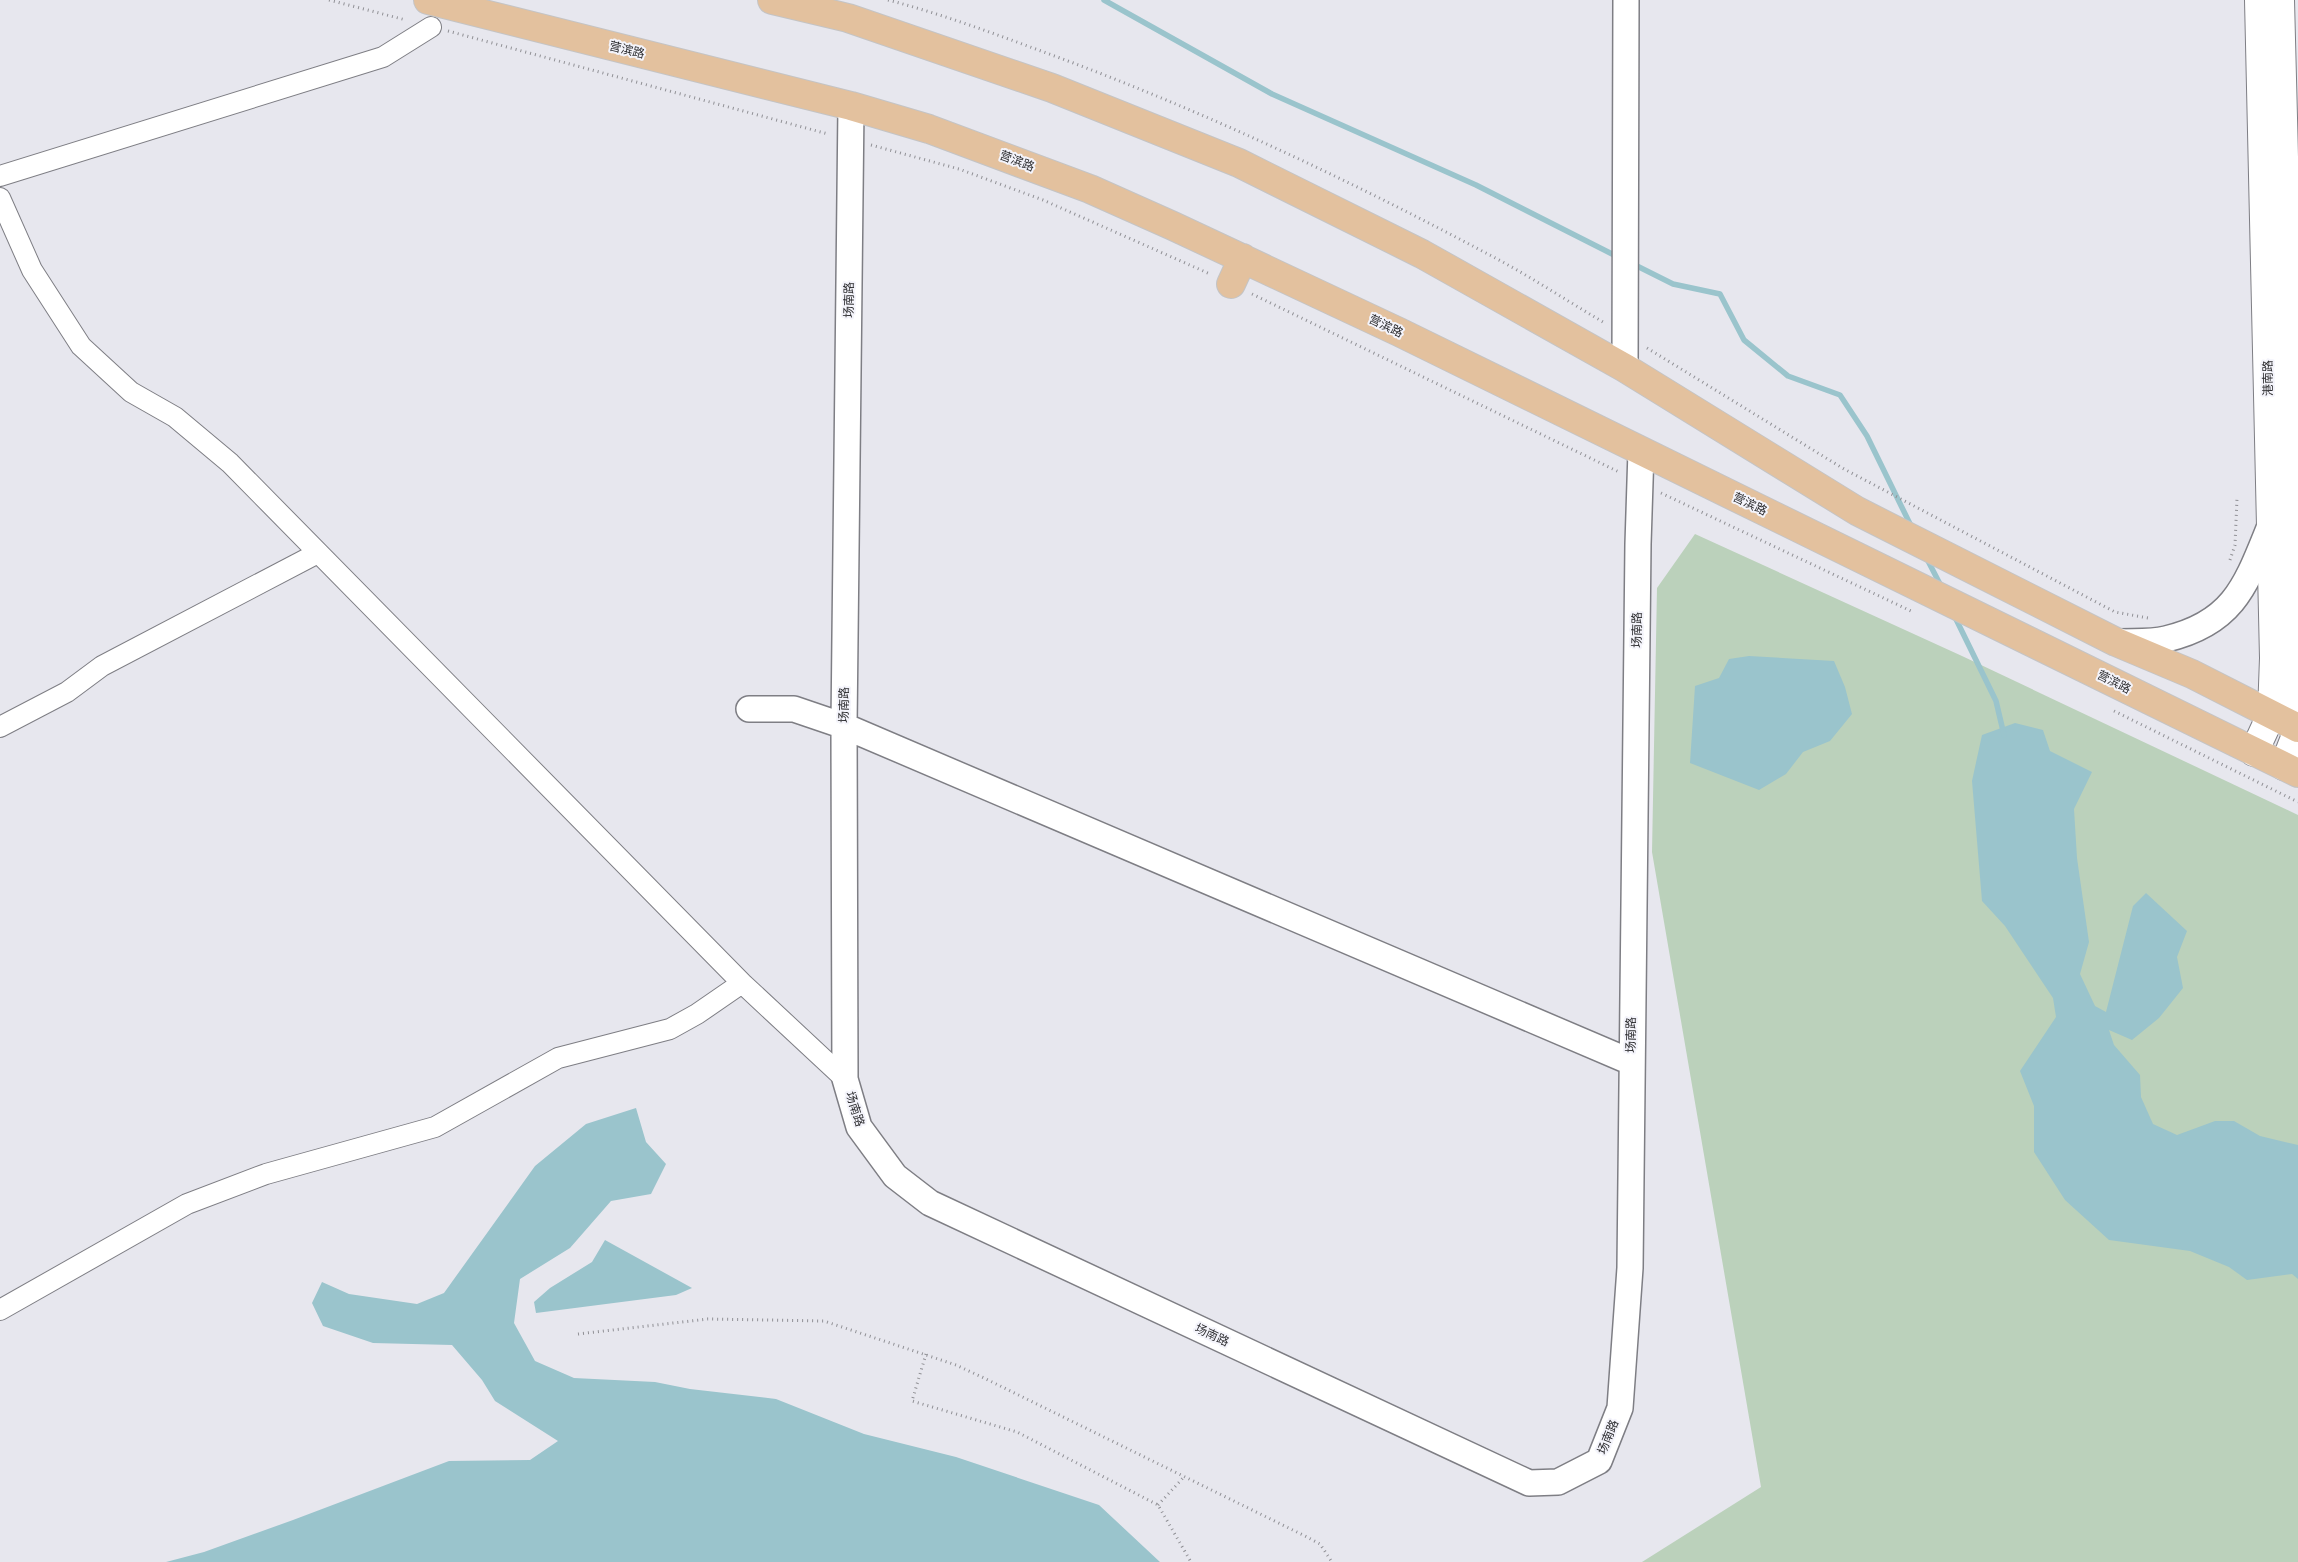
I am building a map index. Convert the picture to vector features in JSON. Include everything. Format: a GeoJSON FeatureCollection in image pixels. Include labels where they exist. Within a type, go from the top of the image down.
{"type":"FeatureCollection","features":[{"type":"Feature","properties":{"kind":"main road","name":"营滨路"},"geometry":{"type":"LineString","coordinates":[[428,0],[851,106],[929,129],[1090,189],[1243,258],[1835,544],[2291,769]]}},
{"type":"Feature","properties":{"kind":"main road"},"geometry":{"type":"LineString","coordinates":[[772,0],[848,18],[1043,85],[1239,163],[1422,254],[1625,368],[1857,511],[2116,642],[2192,674],[2272,713],[2298,729],[2291,769]]}},
{"type":"Feature","properties":{"kind":"main road","name":"港南路"},"geometry":{"type":"LineString","coordinates":[[2254,752],[2272,713],[2274,658],[2259,0]]}},
{"type":"Feature","properties":{"kind":"main road","name":"港南路"},"geometry":{"type":"LineString","coordinates":[[2280,0],[2298,706]]}},
{"type":"Feature","properties":{"kind":"main road"},"geometry":{"type":"LineString","coordinates":[[1231,284],[1243,258]]}},
{"type":"Feature","properties":{"kind":"street"},"geometry":{"type":"LineString","coordinates":[[1625,368],[1627,239],[1626,0]]}},
{"type":"Feature","properties":{"kind":"street"},"geometry":{"type":"LineString","coordinates":[[0,176],[383,58],[431,27]]}},
{"type":"Feature","properties":{"kind":"street","name":"场南路"},"geometry":{"type":"LineString","coordinates":[[851,106],[844,726],[845,1079],[859,1127],[895,1176],[930,1203],[1529,1483],[1558,1482],[1599,1460],[1620,1408],[1630,1268],[1631,1062],[1641,451]]}},
{"type":"Feature","properties":{"kind":"street"},"geometry":{"type":"LineString","coordinates":[[0,198],[32,270],[81,346],[131,392],[176,417],[230,464],[316,554],[742,983],[845,1079]]}},
{"type":"Feature","properties":{"kind":"street"},"geometry":{"type":"LineString","coordinates":[[2116,642],[2165,639],[2203,627],[2227,610],[2243,588],[2271,524]]}},
{"type":"Feature","properties":{"kind":"street"},"geometry":{"type":"LineString","coordinates":[[0,727],[67,692],[102,666],[316,554]]}},
{"type":"Feature","properties":{"kind":"street"},"geometry":{"type":"LineString","coordinates":[[748,709],[794,709],[844,726],[1631,1062]]}},
{"type":"Feature","properties":{"kind":"street"},"geometry":{"type":"LineString","coordinates":[[0,1310],[187,1204],[266,1174],[435,1127],[558,1058],[670,1029],[697,1014],[742,983]]}},
{"type":"Feature","properties":{"kind":"path"},"geometry":{"type":"LineString","coordinates":[[329,0],[959,169],[1043,200],[1132,238],[1231,284],[1836,575]]}},
{"type":"Feature","properties":{"kind":"path"},"geometry":{"type":"LineString","coordinates":[[1844,469],[2115,612],[2152,619]]}},
{"type":"Feature","properties":{"kind":"path"},"geometry":{"type":"LineString","coordinates":[[2228,568],[2235,545],[2237,498]]}},
{"type":"Feature","properties":{"kind":"path"},"geometry":{"type":"LineString","coordinates":[[2109,708],[2298,802]]}},
{"type":"Feature","properties":{"kind":"path"},"geometry":{"type":"LineString","coordinates":[[578,1334],[708,1319],[824,1321],[926,1354],[970,1371],[1320,1544],[1332,1562]]}},
{"type":"Feature","properties":{"kind":"path"},"geometry":{"type":"LineString","coordinates":[[926,1354],[912,1402],[1018,1432],[1158,1505],[1191,1562]]}},
{"type":"Feature","properties":{"kind":"path"},"geometry":{"type":"LineString","coordinates":[[1158,1505],[1184,1477]]}},
{"type":"Feature","properties":{"kind":"green space"},"geometry":{"type":"Polygon","coordinates":[[[1695,534],[1962,656],[2298,815],[2298,1562],[1642,1562],[1761,1487],[1652,852],[1657,588],[1695,534]]]}},
{"type":"Feature","properties":{"kind":"water"},"geometry":{"type":"Polygon","coordinates":[[[1749,656],[1834,661],[1845,687],[1852,714],[1830,741],[1803,752],[1786,774],[1759,790],[1690,763],[1695,686],[1719,678],[1729,659],[1749,656]]]}},
{"type":"Feature","properties":{"kind":"water"},"geometry":{"type":"Polygon","coordinates":[[[2015,723],[2043,730],[2050,751],[2092,772],[2074,809],[2077,858],[2089,942],[2080,974],[2095,1006],[2106,1012],[2133,906],[2146,893],[2187,931],[2177,957],[2183,988],[2159,1018],[2132,1040],[2109,1030],[2114,1045],[2140,1075],[2141,1097],[2153,1124],[2177,1135],[2215,1121],[2234,1121],[2260,1136],[2298,1145],[2298,1279],[2292,1274],[2247,1280],[2229,1267],[2190,1251],[2109,1240],[2065,1200],[2034,1152],[2034,1106],[2020,1071],[2056,1017],[2053,998],[2005,926],[1982,901],[1972,781],[1982,735],[2015,723]]]}},
{"type":"Feature","properties":{"kind":"water"},"geometry":{"type":"Polygon","coordinates":[[[636,1108],[646,1142],[666,1164],[651,1194],[611,1201],[570,1248],[520,1279],[514,1323],[535,1361],[574,1378],[655,1382],[690,1389],[776,1399],[864,1434],[956,1457],[1099,1505],[1160,1562],[166,1562],[204,1552],[449,1461],[530,1460],[558,1441],[495,1401],[482,1380],[452,1345],[373,1343],[323,1326],[312,1303],[322,1282],[349,1294],[417,1304],[444,1293],[535,1166],[586,1124],[636,1108]]]}},
{"type":"Feature","properties":{"kind":"water"},"geometry":{"type":"Polygon","coordinates":[[[605,1240],[692,1288],[676,1295],[536,1313],[534,1302],[550,1288],[592,1262],[605,1240]]]}},
{"type":"Feature","properties":{"kind":"waterway"},"geometry":{"type":"LineString","coordinates":[[1104,0],[1272,94],[1476,185],[1618,257]]}},
{"type":"Feature","properties":{"kind":"waterway"},"geometry":{"type":"LineString","coordinates":[[1631,263],[1673,284],[1720,294],[1744,340],[1788,376],[1840,395],[1867,436],[1912,528]]}},
{"type":"Feature","properties":{"kind":"waterway"},"geometry":{"type":"LineString","coordinates":[[1926,557],[1941,586]]}},
{"type":"Feature","properties":{"kind":"waterway"},"geometry":{"type":"LineString","coordinates":[[1954,615],[1996,701],[2004,735]]}}]}
